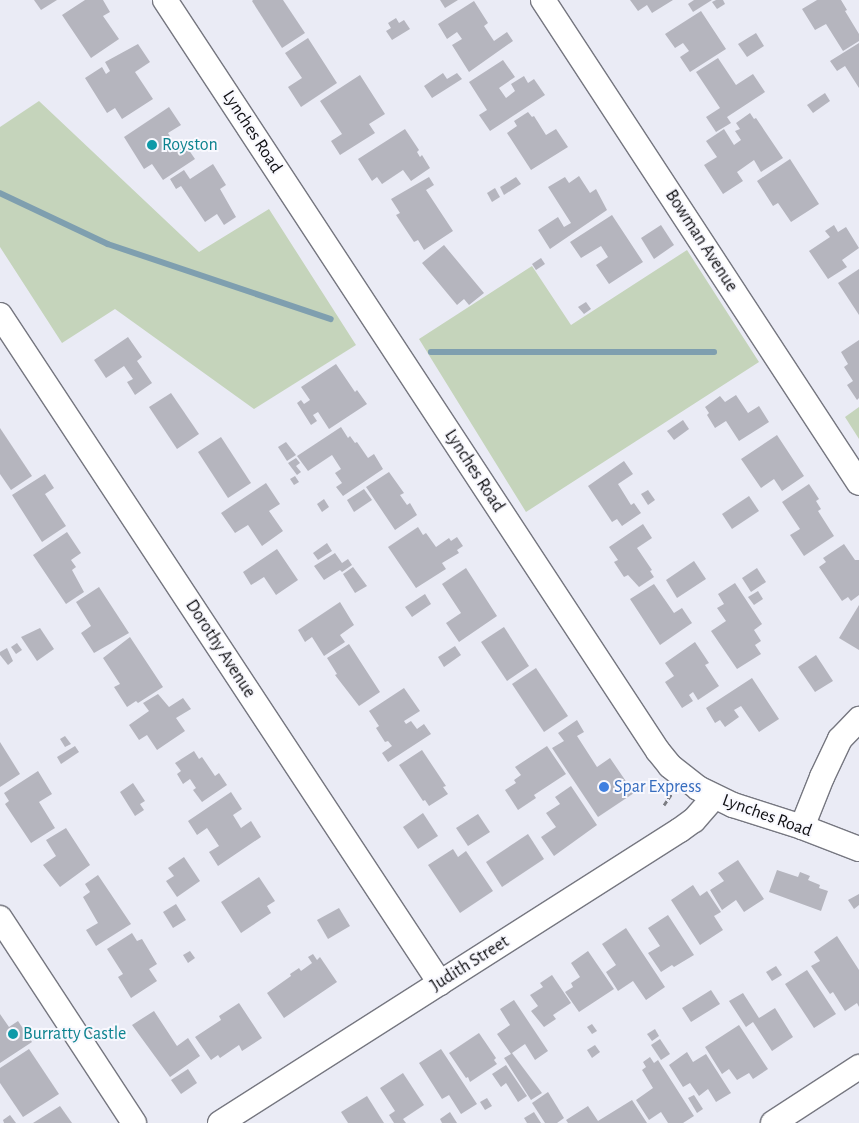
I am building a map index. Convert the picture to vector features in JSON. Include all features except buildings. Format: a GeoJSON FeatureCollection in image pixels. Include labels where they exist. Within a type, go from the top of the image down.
{"type":"FeatureCollection","features":[{"type":"Feature","properties":{"kind":"street","name":"Lynches Road"},"geometry":{"type":"LineString","coordinates":[[165,0],[670,766],[684,778],[714,797],[859,849]]}},
{"type":"Feature","properties":{"kind":"street","name":"Bowman Avenue"},"geometry":{"type":"LineString","coordinates":[[543,0],[859,483]]}},
{"type":"Feature","properties":{"kind":"street","name":"Dorothy Avenue"},"geometry":{"type":"LineString","coordinates":[[0,315],[440,983]]}},
{"type":"Feature","properties":{"kind":"street"},"geometry":{"type":"LineString","coordinates":[[802,827],[840,739],[859,719]]}},
{"type":"Feature","properties":{"kind":"street","name":"Judith Street"},"geometry":{"type":"LineString","coordinates":[[220,1123],[680,830],[694,820],[714,797]]}},
{"type":"Feature","properties":{"kind":"street"},"geometry":{"type":"LineString","coordinates":[[0,918],[134,1123]]}},
{"type":"Feature","properties":{"kind":"street"},"geometry":{"type":"LineString","coordinates":[[773,1123],[859,1067]]}},
{"type":"Feature","properties":{"kind":"path"},"geometry":{"type":"LineString","coordinates":[[664,805],[667,800]]}},
{"type":"Feature","properties":{"kind":"green space"},"geometry":{"type":"Polygon","coordinates":[[[39,101],[199,252],[269,209],[356,345],[254,409],[115,309],[62,343],[0,247],[0,127],[39,101]]]}},
{"type":"Feature","properties":{"kind":"green space"},"geometry":{"type":"Polygon","coordinates":[[[687,250],[759,362],[526,512],[419,339],[532,266],[571,325],[687,250]]]}},
{"type":"Feature","properties":{"kind":"green space"},"geometry":{"type":"Polygon","coordinates":[[[859,407],[859,439],[845,417],[859,407]]]}},
{"type":"Feature","properties":{"kind":"waterway"},"geometry":{"type":"LineString","coordinates":[[0,193],[108,244],[331,319]]}},
{"type":"Feature","properties":{"kind":"waterway"},"geometry":{"type":"LineString","coordinates":[[431,352],[714,352]]}},
{"type":"Feature","properties":{"kind":"place","name":"Royston"},"geometry":{"type":"Point","coordinates":[152,145]}},
{"type":"Feature","properties":{"kind":"place","name":"Spar Express"},"geometry":{"type":"Point","coordinates":[604,787]}},
{"type":"Feature","properties":{"kind":"place","name":"Burratty Castle"},"geometry":{"type":"Point","coordinates":[13,1034]}}]}
